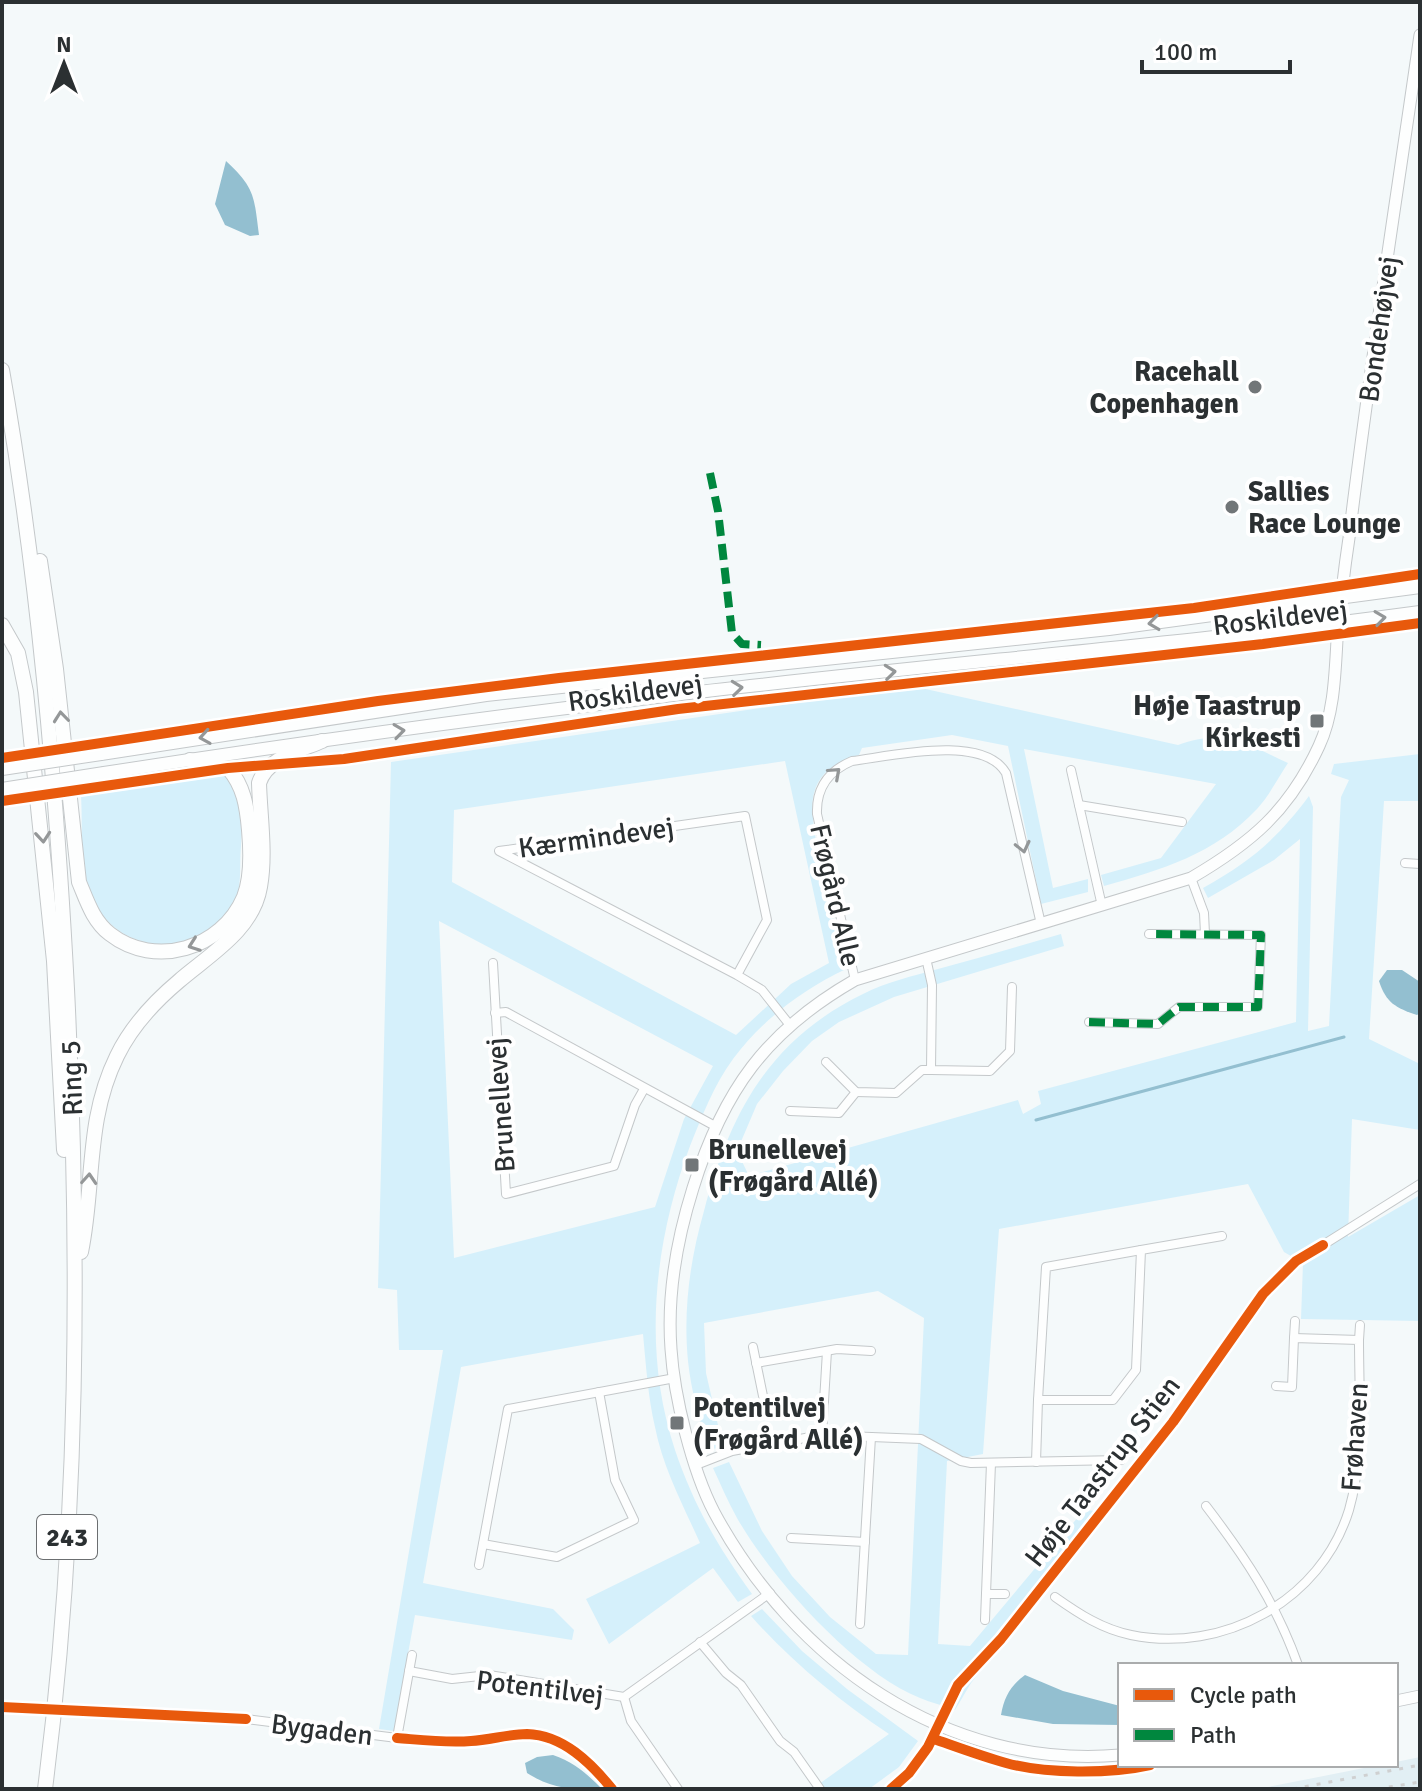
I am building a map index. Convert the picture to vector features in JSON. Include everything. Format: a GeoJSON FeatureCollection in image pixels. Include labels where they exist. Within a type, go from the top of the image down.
{"type":"FeatureCollection","features":[{"type":"Feature","properties":{"kind":"highway","name":"Ring 5"},"geometry":{"type":"LineString","coordinates":[[2,370],[38,618],[58,820],[73,1098],[75,1284],[66,1549],[53,1728],[45,1789]]}},
{"type":"Feature","properties":{"kind":"highway"},"geometry":{"type":"LineString","coordinates":[[12,428],[26,473],[56,669],[79,882],[92,913],[109,934],[134,948],[159,952],[188,949],[213,937],[237,909],[248,885],[250,836],[241,788],[228,768],[190,760]]}},
{"type":"Feature","properties":{"kind":"highway"},"geometry":{"type":"LineString","coordinates":[[2,625],[18,653],[26,692],[54,961],[65,1173],[75,1237]]}},
{"type":"Feature","properties":{"kind":"highway"},"geometry":{"type":"LineString","coordinates":[[75,1284],[85,1231],[93,1133],[103,1091],[117,1055],[138,1021],[176,983],[231,938],[252,913],[260,889],[263,859],[261,776],[264,770],[282,758],[322,741]]}},
{"type":"Feature","properties":{"kind":"main road","name":"Roskildevej"},"geometry":{"type":"LineString","coordinates":[[2,769],[486,695],[1109,629],[1420,587]]}},
{"type":"Feature","properties":{"kind":"main road","name":"Roskildevej"},"geometry":{"type":"LineString","coordinates":[[2,789],[322,741],[666,695],[1420,612]]}},
{"type":"Feature","properties":{"kind":"street","name":"Bondehøjvej"},"geometry":{"type":"LineString","coordinates":[[1339,623],[1348,539],[1420,35]]}},
{"type":"Feature","properties":{"kind":"street","name":"Frøgård Alle"},"geometry":{"type":"LineString","coordinates":[[1118,1755],[1058,1756],[1016,1750],[977,1741],[930,1722],[901,1708],[854,1676],[808,1636],[770,1593],[737,1551],[712,1509],[684,1430],[675,1378],[670,1315],[678,1248],[686,1212],[715,1126],[753,1064],[789,1024],[819,1000],[855,980],[1191,878],[1251,839],[1287,801],[1320,744],[1329,717],[1339,623]]}},
{"type":"Feature","properties":{"kind":"street","name":"Frøgård Alle"},"geometry":{"type":"LineString","coordinates":[[855,980],[817,814],[820,788],[839,766],[852,761],[957,750],[992,757],[1001,764],[1006,773],[1041,924]]}},
{"type":"Feature","properties":{"kind":"street"},"geometry":{"type":"LineString","coordinates":[[1071,770],[1102,906]]}},
{"type":"Feature","properties":{"kind":"street"},"geometry":{"type":"LineString","coordinates":[[1079,805],[1182,822]]}},
{"type":"Feature","properties":{"kind":"street","name":"Kærmindevej"},"geometry":{"type":"LineString","coordinates":[[737,975],[767,920],[745,816],[499,851],[737,975],[762,990],[789,1024]]}},
{"type":"Feature","properties":{"kind":"street"},"geometry":{"type":"LineString","coordinates":[[1405,863],[1420,864]]}},
{"type":"Feature","properties":{"kind":"street"},"geometry":{"type":"LineString","coordinates":[[1191,878],[1204,913],[1205,934]]}},
{"type":"Feature","properties":{"kind":"street"},"geometry":{"type":"LineString","coordinates":[[1089,1022],[1158,1024],[1179,1007],[1258,1007],[1261,935],[1149,934]]}},
{"type":"Feature","properties":{"kind":"street"},"geometry":{"type":"LineString","coordinates":[[926,958],[932,985],[931,1070]]}},
{"type":"Feature","properties":{"kind":"street","name":"Brunellevej"},"geometry":{"type":"LineString","coordinates":[[493,963],[506,1194],[614,1166],[635,1105],[644,1089]]}},
{"type":"Feature","properties":{"kind":"street"},"geometry":{"type":"LineString","coordinates":[[826,1062],[856,1092],[896,1093],[922,1070],[990,1071],[1010,1051],[1012,987]]}},
{"type":"Feature","properties":{"kind":"street","name":"Brunellevej"},"geometry":{"type":"LineString","coordinates":[[495,1013],[506,1012],[715,1126]]}},
{"type":"Feature","properties":{"kind":"street"},"geometry":{"type":"LineString","coordinates":[[790,1111],[839,1113],[856,1092]]}},
{"type":"Feature","properties":{"kind":"street"},"geometry":{"type":"LineString","coordinates":[[1323,1245],[1420,1184]]}},
{"type":"Feature","properties":{"kind":"street"},"geometry":{"type":"LineString","coordinates":[[1036,1462],[1046,1267],[1222,1236]]}},
{"type":"Feature","properties":{"kind":"street"},"geometry":{"type":"LineString","coordinates":[[1038,1400],[1113,1400],[1136,1370],[1141,1250]]}},
{"type":"Feature","properties":{"kind":"street"},"geometry":{"type":"LineString","coordinates":[[1276,1386],[1292,1387],[1295,1321]]}},
{"type":"Feature","properties":{"kind":"street","name":"Frøhaven"},"geometry":{"type":"LineString","coordinates":[[1055,1597],[1097,1624],[1130,1634],[1189,1637],[1243,1625],[1275,1608],[1309,1580],[1329,1553],[1349,1508],[1356,1469],[1360,1325]]}},
{"type":"Feature","properties":{"kind":"street"},"geometry":{"type":"LineString","coordinates":[[1294,1338],[1359,1340]]}},
{"type":"Feature","properties":{"kind":"street"},"geometry":{"type":"LineString","coordinates":[[753,1347],[763,1396]]}},
{"type":"Feature","properties":{"kind":"street"},"geometry":{"type":"LineString","coordinates":[[756,1363],[827,1351],[871,1351]]}},
{"type":"Feature","properties":{"kind":"street"},"geometry":{"type":"LineString","coordinates":[[822,1435],[827,1351]]}},
{"type":"Feature","properties":{"kind":"street"},"geometry":{"type":"LineString","coordinates":[[479,1565],[508,1409],[675,1378]]}},
{"type":"Feature","properties":{"kind":"street"},"geometry":{"type":"LineString","coordinates":[[483,1544],[557,1557],[634,1520],[615,1480],[599,1392]]}},
{"type":"Feature","properties":{"kind":"street"},"geometry":{"type":"LineString","coordinates":[[696,1465],[732,1451],[822,1435],[921,1439],[961,1461],[1121,1460]]}},
{"type":"Feature","properties":{"kind":"street"},"geometry":{"type":"LineString","coordinates":[[860,1624],[871,1437]]}},
{"type":"Feature","properties":{"kind":"street"},"geometry":{"type":"LineString","coordinates":[[985,1620],[991,1463]]}},
{"type":"Feature","properties":{"kind":"street"},"geometry":{"type":"LineString","coordinates":[[1206,1506],[1256,1575],[1275,1608],[1297,1663]]}},
{"type":"Feature","properties":{"kind":"street"},"geometry":{"type":"LineString","coordinates":[[791,1538],[865,1542]]}},
{"type":"Feature","properties":{"kind":"street","name":"Potentilvej"},"geometry":{"type":"LineString","coordinates":[[409,1671],[452,1679],[489,1675],[624,1697],[770,1593]]}},
{"type":"Feature","properties":{"kind":"street"},"geometry":{"type":"LineString","coordinates":[[986,1594],[1005,1594]]}},
{"type":"Feature","properties":{"kind":"street"},"geometry":{"type":"LineString","coordinates":[[700,1642],[726,1673],[741,1685],[780,1741],[794,1752],[818,1786],[806,1789]]}},
{"type":"Feature","properties":{"kind":"street"},"geometry":{"type":"LineString","coordinates":[[409,1671],[412,1655]]}},
{"type":"Feature","properties":{"kind":"street","name":"Bygaden"},"geometry":{"type":"LineString","coordinates":[[246,1719],[397,1738],[409,1671]]}},
{"type":"Feature","properties":{"kind":"street"},"geometry":{"type":"LineString","coordinates":[[1398,1701],[1420,1696]]}},
{"type":"Feature","properties":{"kind":"street","name":"Potentilvej"},"geometry":{"type":"LineString","coordinates":[[624,1697],[631,1721],[678,1789]]}},
{"type":"Feature","properties":{"kind":"shaded area"},"geometry":{"type":"Polygon","coordinates":[[[226,161],[243,178],[252,194],[259,235],[250,236],[225,225],[215,204],[226,161]]]}},
{"type":"Feature","properties":{"kind":"shaded area"},"geometry":{"type":"Polygon","coordinates":[[[912,686],[1178,745],[1209,738],[1235,740],[1288,763],[1257,809],[1223,838],[1186,858],[1104,886],[1101,875],[1161,858],[1216,784],[1024,749],[1053,888],[1088,879],[1088,892],[1041,904],[1008,746],[952,735],[862,748],[859,755],[826,772],[814,793],[814,828],[846,969],[814,986],[770,1018],[733,1059],[720,1079],[699,1123],[678,1183],[661,1258],[657,1297],[658,1374],[675,1450],[708,1525],[752,1594],[738,1602],[713,1568],[609,1644],[586,1599],[700,1543],[663,1457],[649,1393],[643,1334],[461,1367],[423,1583],[553,1609],[574,1630],[572,1640],[415,1615],[394,1731],[379,1729],[443,1350],[399,1350],[397,1290],[378,1288],[391,762],[912,686]],[[785,761],[454,810],[452,882],[736,1035],[791,984],[829,963],[785,761]],[[439,921],[454,1258],[655,1207],[684,1119],[713,1066],[439,921]]]}},
{"type":"Feature","properties":{"kind":"shaded area"},"geometry":{"type":"Polygon","coordinates":[[[1420,754],[1420,801],[1384,801],[1369,1039],[1420,1064],[1420,1130],[1352,1119],[1348,1237],[1420,1195],[1420,1321],[1301,1319],[1303,1263],[1284,1252],[1248,1184],[999,1229],[983,1454],[947,1461],[938,1644],[970,1646],[1084,1510],[1109,1512],[971,1683],[955,1710],[924,1700],[895,1685],[843,1646],[793,1595],[752,1542],[713,1468],[729,1462],[762,1531],[792,1576],[830,1617],[876,1654],[908,1655],[924,1318],[878,1291],[704,1323],[706,1373],[723,1447],[707,1450],[688,1361],[686,1323],[689,1285],[699,1229],[714,1175],[741,1111],[778,1057],[830,1013],[863,994],[900,980],[1061,934],[1064,946],[894,997],[839,1022],[812,1041],[757,1104],[737,1151],[749,1176],[1018,1100],[1023,1114],[1041,1104],[1038,1091],[1296,1022],[1300,839],[1274,860],[1208,898],[1203,888],[1262,848],[1309,796],[1313,807],[1308,1031],[1329,1026],[1341,797],[1349,780],[1331,774],[1334,764],[1420,754]]]}},
{"type":"Feature","properties":{"kind":"shaded area"},"geometry":{"type":"Polygon","coordinates":[[[223,772],[237,788],[241,811],[239,884],[231,910],[211,930],[174,944],[140,941],[124,934],[110,924],[90,894],[83,858],[81,796],[223,772]]]}},
{"type":"Feature","properties":{"kind":"shaded area"},"geometry":{"type":"Polygon","coordinates":[[[1387,970],[1402,970],[1420,982],[1420,1013],[1417,1015],[1403,1010],[1389,1000],[1379,981],[1387,970]]]}},
{"type":"Feature","properties":{"kind":"shaded area"},"geometry":{"type":"Polygon","coordinates":[[[762,1609],[802,1651],[847,1689],[918,1741],[899,1767],[869,1789],[812,1789],[889,1734],[799,1665],[751,1616],[762,1609]]]}},
{"type":"Feature","properties":{"kind":"shaded area"},"geometry":{"type":"Polygon","coordinates":[[[1025,1675],[1063,1691],[1118,1705],[1118,1725],[1053,1724],[1001,1715],[1009,1692],[1025,1675]]]}},
{"type":"Feature","properties":{"kind":"shaded area"},"geometry":{"type":"Polygon","coordinates":[[[553,1755],[580,1769],[602,1789],[563,1787],[546,1783],[527,1773],[525,1763],[537,1757],[553,1755]]]}},
{"type":"Feature","properties":{"kind":"shaded area"},"geometry":{"type":"Polygon","coordinates":[[[1420,1757],[1420,1789],[1258,1789],[1369,1767],[1398,1767],[1398,1762],[1420,1757]]]}},
{"type":"Feature","properties":{"kind":"waterway"},"geometry":{"type":"LineString","coordinates":[[1036,1120],[1344,1037]]}},
{"type":"Feature","properties":{"kind":"railway"},"geometry":{"type":"LineString","coordinates":[[1293,1789],[1420,1765]]}},
{"type":"Feature","properties":{"kind":"railway"},"geometry":{"type":"LineString","coordinates":[[1377,1789],[1420,1782]]}},
{"type":"Feature","properties":{"kind":"marked path"},"geometry":{"type":"LineString","coordinates":[[710,473],[718,511],[732,633],[742,644],[761,645]]}},
{"type":"Feature","properties":{"kind":"marked path"},"geometry":{"type":"LineString","coordinates":[[1089,1022],[1158,1024],[1179,1007],[1258,1007],[1261,935],[1149,934]]}},
{"type":"Feature","properties":{"kind":"cycle path"},"geometry":{"type":"LineString","coordinates":[[2,758],[378,701],[1194,608],[1420,574]]}},
{"type":"Feature","properties":{"kind":"cycle path"},"geometry":{"type":"LineString","coordinates":[[2,801],[228,768],[344,759],[678,709],[1263,644],[1420,623]]}},
{"type":"Feature","properties":{"kind":"cycle path","name":"Høje Taastrup Stien"},"geometry":{"type":"LineString","coordinates":[[891,1789],[909,1773],[928,1747],[958,1685],[1001,1639],[1173,1422],[1263,1294],[1296,1261],[1323,1245]]}},
{"type":"Feature","properties":{"kind":"cycle path"},"geometry":{"type":"LineString","coordinates":[[2,1707],[246,1719]]}},
{"type":"Feature","properties":{"kind":"cycle path"},"geometry":{"type":"LineString","coordinates":[[397,1738],[462,1742],[527,1734],[553,1739],[575,1752],[612,1789]]}},
{"type":"Feature","properties":{"kind":"cycle path"},"geometry":{"type":"LineString","coordinates":[[934,1739],[1022,1767],[1058,1771],[1139,1767]]}},
{"type":"Feature","properties":{"kind":"place","name":"Racehall Copenhagen"},"geometry":{"type":"Point","coordinates":[1255,387]}},
{"type":"Feature","properties":{"kind":"place","name":"Sallies Race Lounge"},"geometry":{"type":"Point","coordinates":[1232,507]}},
{"type":"Feature","properties":{"kind":"place","name":"Høje Taastrup Kirkesti"},"geometry":{"type":"Point","coordinates":[1317,721]}},
{"type":"Feature","properties":{"kind":"place","name":"Brunellevej (Frøgård Allé)"},"geometry":{"type":"Point","coordinates":[692,1165]}},
{"type":"Feature","properties":{"kind":"place","name":"Potentilvej (Frøgård Allé)"},"geometry":{"type":"Point","coordinates":[677,1423]}}]}
